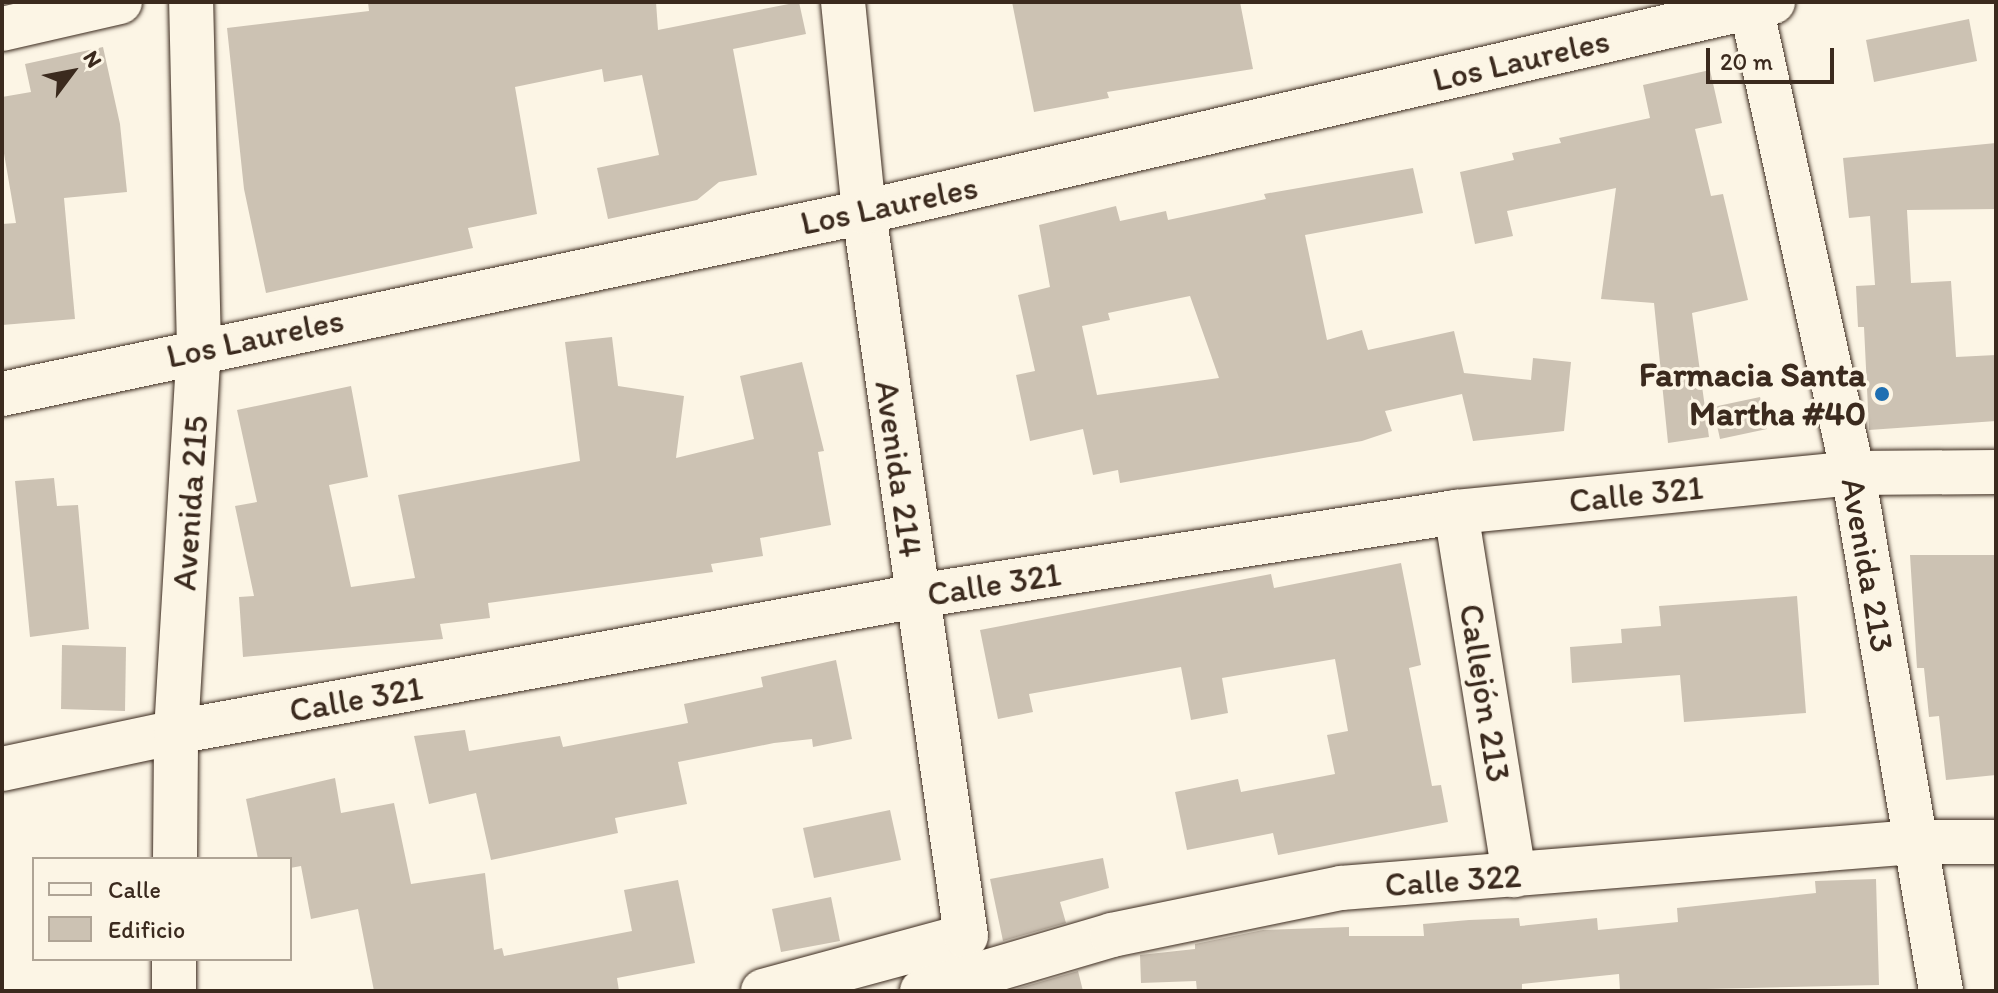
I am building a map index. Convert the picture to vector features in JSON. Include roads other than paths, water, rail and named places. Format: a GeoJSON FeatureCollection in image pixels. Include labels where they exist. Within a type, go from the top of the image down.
{"type":"FeatureCollection","features":[{"type":"Feature","properties":{"kind":"street"},"geometry":{"type":"LineString","coordinates":[[2,29],[120,2]]}},
{"type":"Feature","properties":{"kind":"street","name":"Avenida 215"},"geometry":{"type":"LineString","coordinates":[[175,857],[176,732],[199,349],[191,2]]}},
{"type":"Feature","properties":{"kind":"street","name":"Avenida 214"},"geometry":{"type":"LineString","coordinates":[[763,991],[966,936],[864,212],[843,2]]}},
{"type":"Feature","properties":{"kind":"street","name":"Los Laureles"},"geometry":{"type":"LineString","coordinates":[[2,394],[199,349],[864,212],[1758,4]]}},
{"type":"Feature","properties":{"kind":"street","name":"Avenida 213"},"geometry":{"type":"LineString","coordinates":[[1758,4],[1853,473],[1941,991]]}},
{"type":"Feature","properties":{"kind":"street","name":"Calle 321"},"geometry":{"type":"LineString","coordinates":[[2,769],[176,732],[917,596],[1456,512],[1853,473],[1996,472]]}},
{"type":"Feature","properties":{"kind":"street","name":"Callejón 213"},"geometry":{"type":"LineString","coordinates":[[1456,512],[1514,875]]}},
{"type":"Feature","properties":{"kind":"street","name":"Calle 322"},"geometry":{"type":"LineString","coordinates":[[922,991],[1198,915],[1341,888],[1914,842],[1996,842]]}},
{"type":"Feature","properties":{"kind":"street"},"geometry":{"type":"LineString","coordinates":[[174,961],[174,991]]}},
{"type":"Feature","properties":{"kind":"place","name":"Farmacia Santa Martha #40"},"geometry":{"type":"Point","coordinates":[1882,394]}}]}
